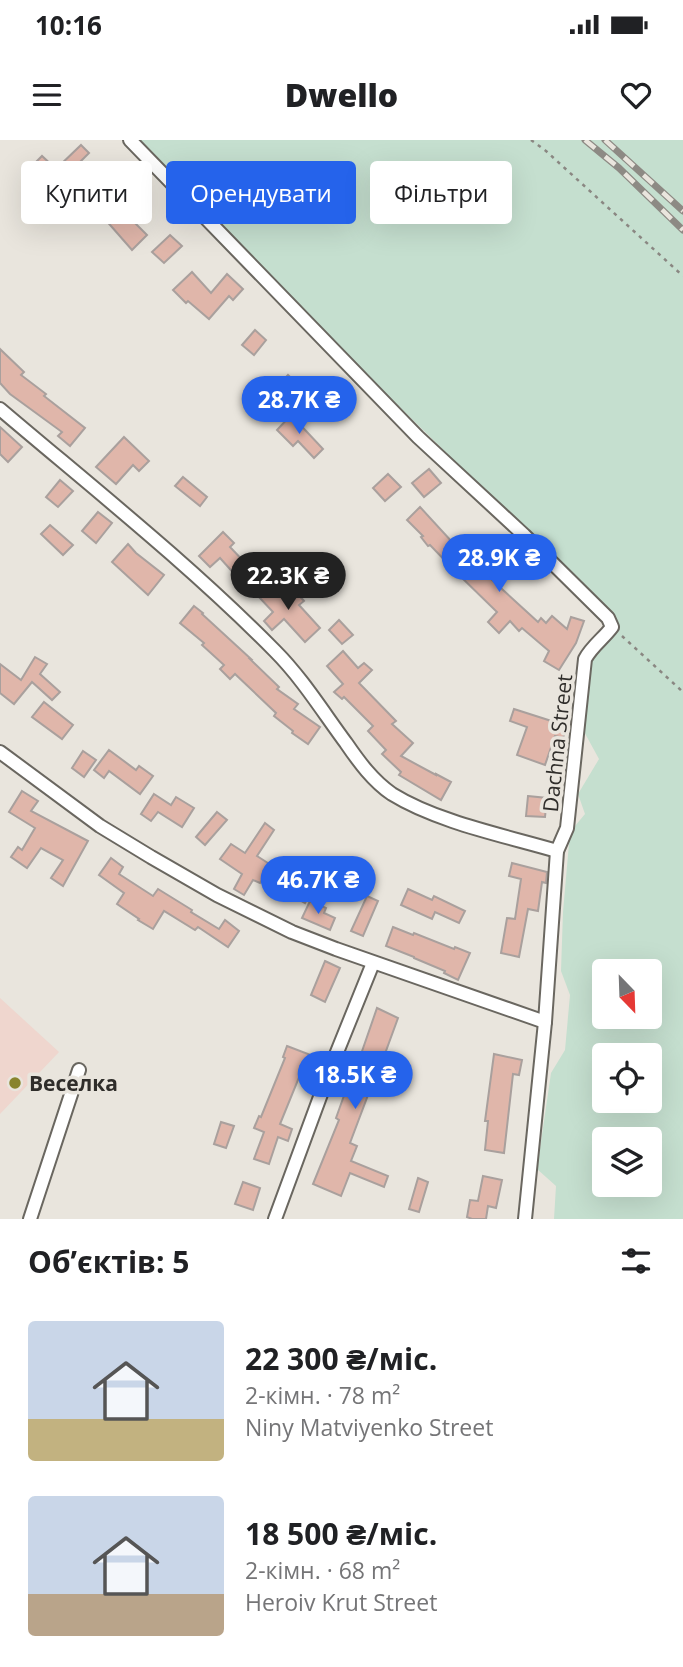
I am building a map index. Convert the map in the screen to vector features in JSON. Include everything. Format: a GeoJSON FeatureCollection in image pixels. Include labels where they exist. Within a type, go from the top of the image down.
{"type":"FeatureCollection","features":[{"type":"Feature","properties":{"kind":"street"},"geometry":{"type":"LineString","coordinates":[[130,140],[418,437],[524,535],[608,618],[612,627]]}},
{"type":"Feature","properties":{"kind":"street"},"geometry":{"type":"LineString","coordinates":[[0,409],[175,557],[275,651],[292,669],[370,774],[390,793],[462,824],[558,851]]}},
{"type":"Feature","properties":{"kind":"street","name":"Dachna Street"},"geometry":{"type":"LineString","coordinates":[[525,1219],[545,1023],[558,851],[567,828],[585,659],[590,649],[604,638],[612,627]]}},
{"type":"Feature","properties":{"kind":"street"},"geometry":{"type":"LineString","coordinates":[[0,752],[100,826],[217,895],[292,932],[545,1023]]}},
{"type":"Feature","properties":{"kind":"street"},"geometry":{"type":"LineString","coordinates":[[275,1219],[373,963]]}},
{"type":"Feature","properties":{"kind":"street"},"geometry":{"type":"LineString","coordinates":[[30,1219],[79,1070]]}},
{"type":"Feature","properties":{"kind":"path"},"geometry":{"type":"LineString","coordinates":[[531,140],[683,276]]}},
{"type":"Feature","properties":{"kind":"path"},"geometry":{"type":"LineString","coordinates":[[612,627],[683,692]]}},
{"type":"Feature","properties":{"kind":"shaded area","name":"Веселка"},"geometry":{"type":"Polygon","coordinates":[[[0,998],[59,1052],[0,1114],[0,998]]]}},
{"type":"Feature","properties":{"kind":"green space"},"geometry":{"type":"Polygon","coordinates":[[[132,140],[683,140],[683,1219],[554,1219],[556,1186],[537,1169],[551,1073],[565,1050],[570,995],[561,971],[570,832],[585,814],[578,794],[599,759],[582,728],[592,655],[614,636],[616,619],[216,224],[356,224],[356,161],[166,161],[166,174],[132,140]]]}},
{"type":"Feature","properties":{"kind":"building"},"geometry":{"type":"Polygon","coordinates":[[[81,145],[89,153],[81,161],[64,161],[81,145]]]}},
{"type":"Feature","properties":{"kind":"building"},"geometry":{"type":"Polygon","coordinates":[[[109,224],[136,224],[147,235],[132,250],[109,224]]]}},
{"type":"Feature","properties":{"kind":"building"},"geometry":{"type":"Polygon","coordinates":[[[170,235],[182,246],[164,263],[152,252],[170,235]]]}},
{"type":"Feature","properties":{"kind":"building"},"geometry":{"type":"Polygon","coordinates":[[[192,272],[211,293],[227,274],[243,289],[233,300],[229,296],[209,319],[173,290],[192,272]]]}},
{"type":"Feature","properties":{"kind":"building"},"geometry":{"type":"Polygon","coordinates":[[[255,330],[266,340],[254,355],[242,345],[255,330]]]}},
{"type":"Feature","properties":{"kind":"building"},"geometry":{"type":"Polygon","coordinates":[[[0,349],[24,372],[21,375],[85,428],[70,446],[58,436],[62,432],[10,394],[0,383],[0,349]]]}},
{"type":"Feature","properties":{"kind":"building"},"geometry":{"type":"Polygon","coordinates":[[[288,375],[311,397],[327,380],[338,391],[319,411],[311,403],[303,412],[276,388],[288,375]]]}},
{"type":"Feature","properties":{"kind":"building"},"geometry":{"type":"Polygon","coordinates":[[[291,415],[323,449],[314,458],[298,441],[293,446],[277,430],[291,415]]]}},
{"type":"Feature","properties":{"kind":"building"},"geometry":{"type":"Polygon","coordinates":[[[0,427],[22,447],[8,462],[0,454],[0,427]]]}},
{"type":"Feature","properties":{"kind":"building"},"geometry":{"type":"Polygon","coordinates":[[[124,437],[149,461],[139,471],[133,465],[116,484],[96,467],[124,437]]]}},
{"type":"Feature","properties":{"kind":"building"},"geometry":{"type":"Polygon","coordinates":[[[429,469],[441,483],[424,497],[412,483],[429,469]]]}},
{"type":"Feature","properties":{"kind":"building"},"geometry":{"type":"Polygon","coordinates":[[[388,474],[401,487],[385,501],[373,488],[388,474]]]}},
{"type":"Feature","properties":{"kind":"building"},"geometry":{"type":"Polygon","coordinates":[[[183,477],[207,497],[200,506],[175,486],[183,477]]]}},
{"type":"Feature","properties":{"kind":"building"},"geometry":{"type":"Polygon","coordinates":[[[60,480],[73,491],[58,507],[46,497],[60,480]]]}},
{"type":"Feature","properties":{"kind":"building"},"geometry":{"type":"Polygon","coordinates":[[[420,507],[472,560],[490,542],[498,550],[479,568],[538,622],[541,618],[546,623],[552,616],[567,629],[571,617],[584,621],[576,643],[559,670],[544,661],[549,651],[522,628],[519,631],[510,621],[499,633],[488,622],[497,612],[430,545],[428,546],[421,537],[423,536],[407,520],[420,507]]]}},
{"type":"Feature","properties":{"kind":"building"},"geometry":{"type":"Polygon","coordinates":[[[98,512],[112,523],[96,543],[82,531],[98,512]]]}},
{"type":"Feature","properties":{"kind":"building"},"geometry":{"type":"Polygon","coordinates":[[[50,525],[73,545],[63,555],[41,534],[50,525]]]}},
{"type":"Feature","properties":{"kind":"building"},"geometry":{"type":"Polygon","coordinates":[[[223,532],[234,543],[230,547],[249,567],[238,578],[220,558],[210,567],[199,556],[223,532]]]}},
{"type":"Feature","properties":{"kind":"building"},"geometry":{"type":"Polygon","coordinates":[[[128,544],[164,575],[148,595],[112,562],[128,544]]]}},
{"type":"Feature","properties":{"kind":"building"},"geometry":{"type":"Polygon","coordinates":[[[270,585],[274,589],[278,585],[289,598],[296,592],[304,601],[299,605],[320,628],[305,642],[284,619],[272,630],[264,621],[273,612],[258,596],[270,585]]]}},
{"type":"Feature","properties":{"kind":"building"},"geometry":{"type":"Polygon","coordinates":[[[194,606],[279,687],[277,689],[298,704],[294,709],[320,727],[308,744],[274,716],[276,713],[235,674],[230,679],[220,669],[224,665],[202,645],[204,643],[180,623],[194,606]]]}},
{"type":"Feature","properties":{"kind":"building"},"geometry":{"type":"Polygon","coordinates":[[[339,620],[353,635],[342,644],[329,630],[339,620]]]}},
{"type":"Feature","properties":{"kind":"building"},"geometry":{"type":"Polygon","coordinates":[[[343,651],[358,668],[364,663],[372,670],[359,683],[396,721],[392,724],[413,743],[401,756],[451,782],[441,800],[399,775],[401,772],[382,754],[386,750],[368,731],[373,726],[344,697],[342,699],[334,692],[343,684],[327,666],[343,651]]]}},
{"type":"Feature","properties":{"kind":"building"},"geometry":{"type":"Polygon","coordinates":[[[35,657],[47,664],[40,674],[60,692],[52,700],[32,682],[14,704],[0,693],[0,664],[21,680],[35,657]]]}},
{"type":"Feature","properties":{"kind":"building"},"geometry":{"type":"Polygon","coordinates":[[[44,702],[73,725],[62,739],[32,717],[44,702]]]}},
{"type":"Feature","properties":{"kind":"building"},"geometry":{"type":"Polygon","coordinates":[[[514,709],[567,726],[563,738],[555,736],[545,765],[517,755],[527,727],[510,721],[514,709]]]}},
{"type":"Feature","properties":{"kind":"building"},"geometry":{"type":"Polygon","coordinates":[[[109,750],[136,770],[139,766],[153,776],[140,794],[109,771],[104,778],[94,770],[109,750]]]}},
{"type":"Feature","properties":{"kind":"building"},"geometry":{"type":"Polygon","coordinates":[[[83,751],[96,760],[84,777],[72,768],[83,751]]]}},
{"type":"Feature","properties":{"kind":"building"},"geometry":{"type":"Polygon","coordinates":[[[22,791],[38,801],[31,811],[88,841],[63,886],[51,878],[63,860],[41,848],[27,868],[11,857],[18,847],[22,850],[35,828],[9,812],[22,791]]]}},
{"type":"Feature","properties":{"kind":"building"},"geometry":{"type":"Polygon","coordinates":[[[154,794],[171,805],[176,797],[194,808],[182,827],[158,812],[151,821],[141,814],[154,794]]]}},
{"type":"Feature","properties":{"kind":"building"},"geometry":{"type":"Polygon","coordinates":[[[528,796],[547,798],[545,817],[526,816],[528,796]]]}},
{"type":"Feature","properties":{"kind":"building"},"geometry":{"type":"Polygon","coordinates":[[[217,812],[227,820],[205,845],[196,837],[217,812]]]}},
{"type":"Feature","properties":{"kind":"building"},"geometry":{"type":"Polygon","coordinates":[[[265,823],[274,830],[257,856],[271,865],[260,883],[253,880],[244,895],[234,889],[242,874],[220,859],[231,844],[245,853],[265,823]]]}},
{"type":"Feature","properties":{"kind":"building"},"geometry":{"type":"Polygon","coordinates":[[[111,858],[123,867],[119,874],[153,896],[158,889],[219,929],[225,920],[239,931],[228,947],[198,927],[195,930],[164,911],[153,929],[117,904],[124,893],[99,875],[111,858]]]}},
{"type":"Feature","properties":{"kind":"building"},"geometry":{"type":"Polygon","coordinates":[[[512,863],[547,872],[546,883],[542,882],[538,911],[528,909],[519,957],[501,953],[507,918],[515,919],[521,879],[509,876],[512,863]]]}},
{"type":"Feature","properties":{"kind":"building"},"geometry":{"type":"Polygon","coordinates":[[[292,878],[312,890],[305,903],[284,891],[292,878]]]}},
{"type":"Feature","properties":{"kind":"building"},"geometry":{"type":"Polygon","coordinates":[[[408,889],[432,900],[434,896],[465,911],[459,923],[435,912],[432,919],[401,905],[408,889]]]}},
{"type":"Feature","properties":{"kind":"building"},"geometry":{"type":"Polygon","coordinates":[[[367,896],[378,901],[363,936],[351,931],[367,896]]]}},
{"type":"Feature","properties":{"kind":"building"},"geometry":{"type":"Polygon","coordinates":[[[310,901],[326,908],[324,913],[335,918],[330,930],[302,918],[310,901]]]}},
{"type":"Feature","properties":{"kind":"building"},"geometry":{"type":"Polygon","coordinates":[[[393,927],[470,953],[458,980],[444,973],[445,971],[386,946],[393,927]]]}},
{"type":"Feature","properties":{"kind":"building"},"geometry":{"type":"Polygon","coordinates":[[[325,961],[340,968],[325,1002],[311,995],[325,961]]]}},
{"type":"Feature","properties":{"kind":"building"},"geometry":{"type":"Polygon","coordinates":[[[377,1008],[398,1018],[383,1059],[379,1057],[368,1086],[371,1087],[350,1143],[357,1146],[351,1161],[388,1176],[384,1187],[350,1173],[341,1196],[313,1184],[339,1120],[336,1118],[351,1076],[347,1074],[350,1065],[345,1064],[349,1053],[360,1057],[377,1008]]]}},
{"type":"Feature","properties":{"kind":"building"},"geometry":{"type":"Polygon","coordinates":[[[287,1046],[316,1057],[312,1068],[304,1065],[280,1124],[292,1129],[288,1141],[278,1137],[269,1164],[254,1159],[264,1132],[254,1128],[285,1058],[283,1057],[287,1046]]]}},
{"type":"Feature","properties":{"kind":"building"},"geometry":{"type":"Polygon","coordinates":[[[494,1054],[522,1060],[519,1075],[513,1074],[504,1153],[485,1150],[488,1121],[485,1121],[494,1054]]]}},
{"type":"Feature","properties":{"kind":"building"},"geometry":{"type":"Polygon","coordinates":[[[221,1122],[234,1126],[226,1148],[214,1144],[221,1122]]]}},
{"type":"Feature","properties":{"kind":"building"},"geometry":{"type":"Polygon","coordinates":[[[483,1176],[502,1180],[496,1208],[488,1206],[486,1219],[472,1219],[467,1217],[470,1200],[478,1201],[483,1176]]]}},
{"type":"Feature","properties":{"kind":"building"},"geometry":{"type":"Polygon","coordinates":[[[418,1178],[428,1182],[419,1212],[409,1209],[418,1178]]]}},
{"type":"Feature","properties":{"kind":"building"},"geometry":{"type":"Polygon","coordinates":[[[243,1182],[260,1188],[253,1210],[235,1204],[243,1182]]]}},
{"type":"Feature","properties":{"kind":"railway"},"geometry":{"type":"LineString","coordinates":[[585,140],[619,168],[683,230]]}},
{"type":"Feature","properties":{"kind":"railway"},"geometry":{"type":"LineString","coordinates":[[605,140],[683,211]]}},
{"type":"Feature","properties":{"kind":"place","name":"Веселка"},"geometry":{"type":"Point","coordinates":[15,1083]}}]}
